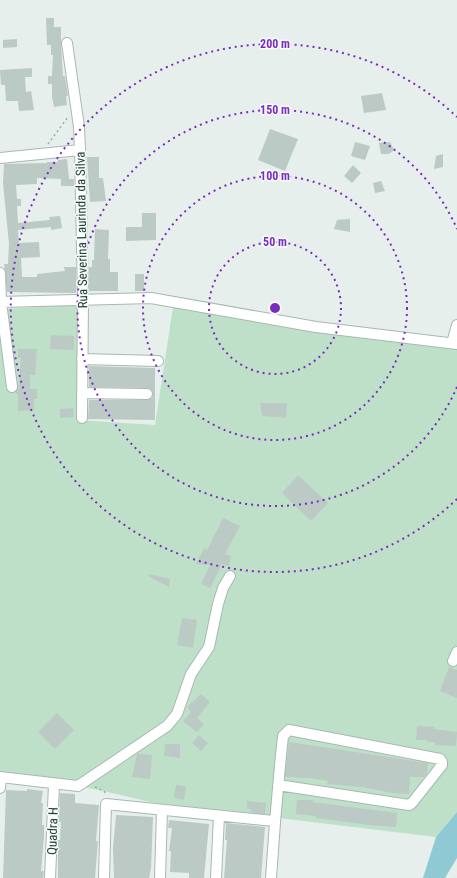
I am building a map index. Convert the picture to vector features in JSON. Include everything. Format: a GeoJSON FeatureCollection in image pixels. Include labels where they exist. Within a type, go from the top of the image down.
{"type":"FeatureCollection","features":[{"type":"Feature","properties":{"kind":"street","name":"Rua Severina Laurinda da Silva"},"geometry":{"type":"LineString","coordinates":[[67,43],[76,105],[80,150],[83,299],[82,418]]}},
{"type":"Feature","properties":{"kind":"street"},"geometry":{"type":"LineString","coordinates":[[0,158],[42,152],[80,150]]}},
{"type":"Feature","properties":{"kind":"street"},"geometry":{"type":"LineString","coordinates":[[0,272],[1,302],[12,387]]}},
{"type":"Feature","properties":{"kind":"street"},"geometry":{"type":"LineString","coordinates":[[1,302],[151,298],[316,327],[454,344],[457,325]]}},
{"type":"Feature","properties":{"kind":"street"},"geometry":{"type":"LineString","coordinates":[[82,359],[158,361]]}},
{"type":"Feature","properties":{"kind":"street"},"geometry":{"type":"LineString","coordinates":[[82,393],[147,394]]}},
{"type":"Feature","properties":{"kind":"street"},"geometry":{"type":"LineString","coordinates":[[0,788],[0,777],[78,786],[158,734],[177,714],[191,674],[209,647],[218,604],[223,588],[230,576]]}},
{"type":"Feature","properties":{"kind":"street"},"geometry":{"type":"LineString","coordinates":[[271,878],[274,821],[283,736],[289,730],[440,759],[442,762],[442,765],[409,805],[278,785]]}},
{"type":"Feature","properties":{"kind":"street","name":"Quadra H"},"geometry":{"type":"LineString","coordinates":[[50,878],[54,784]]}},
{"type":"Feature","properties":{"kind":"street"},"geometry":{"type":"LineString","coordinates":[[104,878],[106,804],[162,811],[274,821]]}},
{"type":"Feature","properties":{"kind":"street"},"geometry":{"type":"LineString","coordinates":[[160,878],[162,811]]}},
{"type":"Feature","properties":{"kind":"street"},"geometry":{"type":"LineString","coordinates":[[216,878],[219,816]]}},
{"type":"Feature","properties":{"kind":"path"},"geometry":{"type":"LineString","coordinates":[[42,152],[76,105]]}},
{"type":"Feature","properties":{"kind":"path"},"geometry":{"type":"LineString","coordinates":[[78,786],[96,787],[104,790],[106,804]]}},
{"type":"Feature","properties":{"kind":"green space"},"geometry":{"type":"Polygon","coordinates":[[[78,305],[78,420],[155,425],[173,307],[339,334],[450,349],[457,330],[457,812],[436,837],[154,803],[104,791],[0,772],[0,309],[78,305]]]}},
{"type":"Feature","properties":{"kind":"water"},"geometry":{"type":"Polygon","coordinates":[[[457,812],[457,858],[445,878],[423,878],[436,837],[457,812]]]}},
{"type":"Feature","properties":{"kind":"building"},"geometry":{"type":"Polygon","coordinates":[[[46,18],[54,18],[54,27],[61,27],[63,76],[65,76],[68,95],[66,97],[67,105],[54,107],[52,84],[48,84],[48,76],[52,76],[53,55],[51,55],[51,45],[47,45],[46,18]]]}},
{"type":"Feature","properties":{"kind":"building"},"geometry":{"type":"Polygon","coordinates":[[[17,39],[17,47],[3,48],[3,40],[17,39]]]}},
{"type":"Feature","properties":{"kind":"building"},"geometry":{"type":"Polygon","coordinates":[[[32,68],[32,77],[25,77],[26,92],[31,91],[34,110],[19,111],[18,101],[6,101],[5,85],[1,85],[0,70],[32,68]]]}},
{"type":"Feature","properties":{"kind":"building"},"geometry":{"type":"Polygon","coordinates":[[[382,93],[386,110],[364,113],[361,96],[382,93]]]}},
{"type":"Feature","properties":{"kind":"building"},"geometry":{"type":"Polygon","coordinates":[[[270,129],[298,139],[285,171],[258,160],[270,129]]]}},
{"type":"Feature","properties":{"kind":"building"},"geometry":{"type":"Polygon","coordinates":[[[355,142],[370,146],[365,160],[351,156],[355,142]]]}},
{"type":"Feature","properties":{"kind":"building"},"geometry":{"type":"Polygon","coordinates":[[[390,142],[394,150],[389,154],[381,154],[379,143],[390,142]]]}},
{"type":"Feature","properties":{"kind":"building"},"geometry":{"type":"Polygon","coordinates":[[[443,154],[443,167],[434,169],[436,156],[443,154]]]}},
{"type":"Feature","properties":{"kind":"building"},"geometry":{"type":"Polygon","coordinates":[[[87,157],[99,157],[99,178],[103,178],[106,201],[90,202],[87,157]]]}},
{"type":"Feature","properties":{"kind":"building"},"geometry":{"type":"Polygon","coordinates":[[[67,159],[69,179],[74,179],[74,186],[61,186],[61,179],[37,178],[37,184],[16,185],[17,199],[21,199],[21,206],[17,206],[18,223],[50,220],[49,217],[60,216],[62,228],[51,230],[51,227],[18,230],[19,243],[39,242],[40,257],[21,258],[22,277],[37,277],[37,274],[65,271],[64,267],[76,267],[76,293],[7,292],[4,264],[8,264],[9,244],[3,183],[4,164],[47,163],[67,159]]]}},
{"type":"Feature","properties":{"kind":"building"},"geometry":{"type":"Polygon","coordinates":[[[353,165],[361,173],[352,183],[344,176],[353,165]]]}},
{"type":"Feature","properties":{"kind":"building"},"geometry":{"type":"Polygon","coordinates":[[[381,181],[385,191],[375,193],[373,183],[381,181]]]}},
{"type":"Feature","properties":{"kind":"building"},"geometry":{"type":"Polygon","coordinates":[[[142,213],[156,213],[156,240],[126,241],[126,227],[142,227],[142,213]]]}},
{"type":"Feature","properties":{"kind":"building"},"geometry":{"type":"Polygon","coordinates":[[[350,219],[350,232],[334,229],[337,220],[350,219]]]}},
{"type":"Feature","properties":{"kind":"building"},"geometry":{"type":"Polygon","coordinates":[[[95,229],[109,230],[108,259],[110,259],[110,272],[118,272],[118,291],[89,291],[89,267],[92,267],[92,260],[94,260],[95,229]]]}},
{"type":"Feature","properties":{"kind":"building"},"geometry":{"type":"Polygon","coordinates":[[[135,274],[144,274],[144,291],[135,291],[135,274]]]}},
{"type":"Feature","properties":{"kind":"building"},"geometry":{"type":"Polygon","coordinates":[[[51,335],[74,336],[74,350],[50,349],[51,335]]]}},
{"type":"Feature","properties":{"kind":"building"},"geometry":{"type":"Polygon","coordinates":[[[18,349],[37,349],[35,375],[30,375],[30,389],[37,389],[37,399],[34,399],[34,410],[18,411],[18,394],[15,394],[19,383],[21,358],[18,358],[18,349]]]}},
{"type":"Feature","properties":{"kind":"building"},"geometry":{"type":"Polygon","coordinates":[[[89,366],[155,368],[155,420],[88,419],[89,400],[147,400],[152,398],[153,394],[151,389],[147,388],[89,387],[89,366]]]}},
{"type":"Feature","properties":{"kind":"building"},"geometry":{"type":"Polygon","coordinates":[[[260,403],[287,403],[286,418],[262,416],[260,403]]]}},
{"type":"Feature","properties":{"kind":"building"},"geometry":{"type":"Polygon","coordinates":[[[73,408],[74,417],[60,418],[60,409],[73,408]]]}},
{"type":"Feature","properties":{"kind":"building"},"geometry":{"type":"Polygon","coordinates":[[[298,475],[328,503],[311,521],[282,493],[298,475]]]}},
{"type":"Feature","properties":{"kind":"building"},"geometry":{"type":"Polygon","coordinates":[[[223,518],[240,526],[225,554],[231,556],[229,566],[222,564],[210,588],[201,584],[210,565],[196,564],[204,548],[207,550],[223,518]]]}},
{"type":"Feature","properties":{"kind":"building"},"geometry":{"type":"Polygon","coordinates":[[[149,574],[170,579],[169,587],[148,576],[149,574]]]}},
{"type":"Feature","properties":{"kind":"building"},"geometry":{"type":"Polygon","coordinates":[[[182,618],[197,620],[193,648],[177,645],[182,618]]]}},
{"type":"Feature","properties":{"kind":"building"},"geometry":{"type":"Polygon","coordinates":[[[449,667],[457,670],[457,698],[440,691],[449,667]]]}},
{"type":"Feature","properties":{"kind":"building"},"geometry":{"type":"Polygon","coordinates":[[[201,694],[210,702],[197,718],[204,724],[197,732],[183,721],[191,712],[187,707],[201,694]]]}},
{"type":"Feature","properties":{"kind":"building"},"geometry":{"type":"Polygon","coordinates":[[[57,713],[74,730],[55,749],[38,732],[57,713]]]}},
{"type":"Feature","properties":{"kind":"building"},"geometry":{"type":"Polygon","coordinates":[[[417,726],[434,727],[434,729],[457,732],[456,746],[435,745],[435,742],[416,740],[417,726]]]}},
{"type":"Feature","properties":{"kind":"building"},"geometry":{"type":"Polygon","coordinates":[[[199,735],[208,743],[201,751],[192,743],[199,735]]]}},
{"type":"Feature","properties":{"kind":"building"},"geometry":{"type":"Polygon","coordinates":[[[289,742],[428,763],[427,774],[424,777],[410,777],[409,794],[392,793],[363,787],[327,784],[328,781],[310,778],[285,777],[289,742]]]}},
{"type":"Feature","properties":{"kind":"building"},"geometry":{"type":"Polygon","coordinates":[[[165,744],[180,744],[180,758],[164,756],[165,744]]]}},
{"type":"Feature","properties":{"kind":"building"},"geometry":{"type":"Polygon","coordinates":[[[137,754],[152,755],[150,779],[132,777],[137,754]]]}},
{"type":"Feature","properties":{"kind":"building"},"geometry":{"type":"Polygon","coordinates":[[[176,785],[186,786],[184,800],[174,798],[176,785]]]}},
{"type":"Feature","properties":{"kind":"building"},"geometry":{"type":"Polygon","coordinates":[[[27,789],[43,791],[41,803],[43,803],[42,825],[44,825],[44,837],[41,871],[44,871],[43,878],[3,878],[6,790],[27,791],[27,789]]]}},
{"type":"Feature","properties":{"kind":"building"},"geometry":{"type":"Polygon","coordinates":[[[60,793],[75,794],[75,803],[99,805],[95,878],[58,878],[58,840],[60,840],[61,822],[59,822],[60,793]]]}},
{"type":"Feature","properties":{"kind":"building"},"geometry":{"type":"Polygon","coordinates":[[[297,800],[313,800],[313,802],[397,813],[396,827],[369,825],[296,814],[297,800]]]}},
{"type":"Feature","properties":{"kind":"building"},"geometry":{"type":"Polygon","coordinates":[[[247,801],[266,803],[265,814],[251,812],[251,809],[247,809],[247,801]]]}},
{"type":"Feature","properties":{"kind":"building"},"geometry":{"type":"Polygon","coordinates":[[[116,815],[153,817],[151,868],[149,878],[114,878],[113,848],[116,815]]]}},
{"type":"Feature","properties":{"kind":"building"},"geometry":{"type":"Polygon","coordinates":[[[169,820],[209,824],[204,878],[189,878],[189,873],[170,872],[171,851],[169,851],[172,828],[168,828],[169,820]]]}},
{"type":"Feature","properties":{"kind":"building"},"geometry":{"type":"Polygon","coordinates":[[[226,823],[265,827],[261,878],[224,878],[227,840],[225,840],[226,823]]]}}]}
